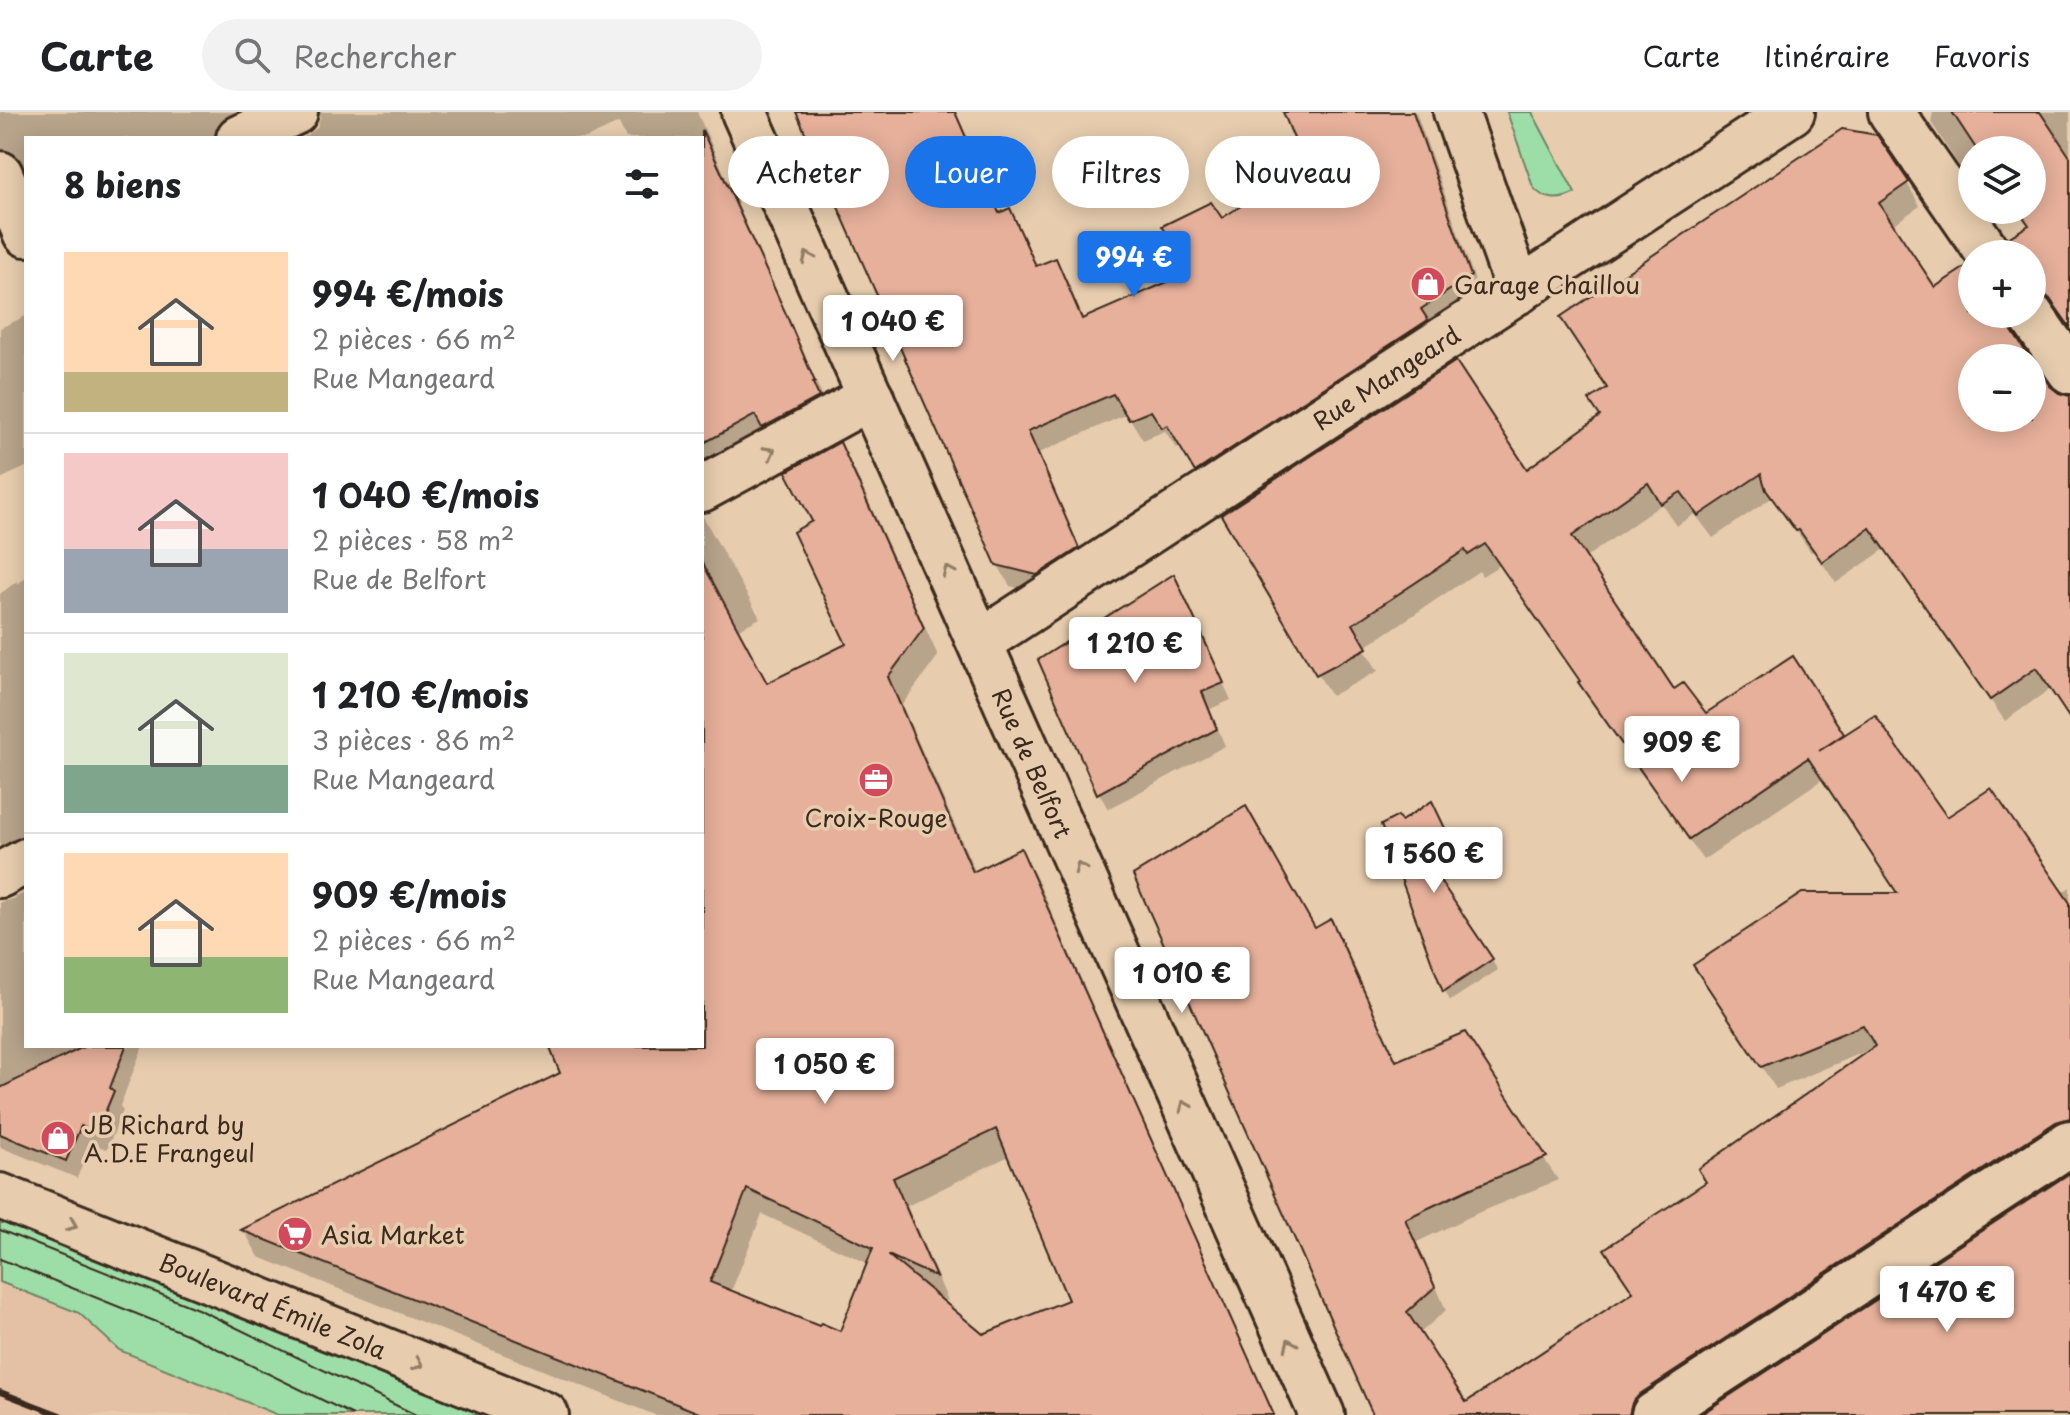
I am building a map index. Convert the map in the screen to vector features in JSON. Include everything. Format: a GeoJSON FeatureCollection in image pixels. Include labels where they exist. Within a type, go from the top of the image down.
{"type":"FeatureCollection","features":[{"type":"Feature","properties":{"kind":"street"},"geometry":{"type":"LineString","coordinates":[[243,136],[295,112]]}},
{"type":"Feature","properties":{"kind":"street","name":"Rue de Belfort"},"geometry":{"type":"LineString","coordinates":[[744,112],[1322,1415]]}},
{"type":"Feature","properties":{"kind":"street"},"geometry":{"type":"LineString","coordinates":[[1456,112],[1519,291]]}},
{"type":"Feature","properties":{"kind":"street","name":"Rue Mangeard"},"geometry":{"type":"LineString","coordinates":[[980,642],[1792,112]]}},
{"type":"Feature","properties":{"kind":"street"},"geometry":{"type":"LineString","coordinates":[[1891,112],[1979,240]]}},
{"type":"Feature","properties":{"kind":"street"},"geometry":{"type":"LineString","coordinates":[[0,174],[24,230]]}},
{"type":"Feature","properties":{"kind":"street"},"geometry":{"type":"LineString","coordinates":[[0,248],[24,236]]}},
{"type":"Feature","properties":{"kind":"street"},"geometry":{"type":"LineString","coordinates":[[2040,328],[2070,371]]}},
{"type":"Feature","properties":{"kind":"street"},"geometry":{"type":"LineString","coordinates":[[704,488],[871,397]]}},
{"type":"Feature","properties":{"kind":"street"},"geometry":{"type":"LineString","coordinates":[[0,875],[24,862]]}},
{"type":"Feature","properties":{"kind":"street"},"geometry":{"type":"LineString","coordinates":[[1654,1415],[2070,1143]]}},
{"type":"Feature","properties":{"kind":"street","name":"Boulevard Émile Zola"},"geometry":{"type":"LineString","coordinates":[[0,1196],[546,1415]]}},
{"type":"Feature","properties":{"kind":"shaded area"},"geometry":{"type":"Polygon","coordinates":[[[0,1282],[79,1313],[119,1350],[278,1415],[0,1415],[0,1282]]]}},
{"type":"Feature","properties":{"kind":"green space"},"geometry":{"type":"Polygon","coordinates":[[[1507,112],[1532,112],[1575,193],[1552,198],[1542,195],[1533,187],[1507,112]]]}},
{"type":"Feature","properties":{"kind":"green space"},"geometry":{"type":"Polygon","coordinates":[[[0,1213],[491,1415],[278,1415],[119,1350],[79,1313],[0,1282],[0,1213]]]}},
{"type":"Feature","properties":{"kind":"building"},"geometry":{"type":"Polygon","coordinates":[[[796,112],[955,112],[965,136],[905,136],[905,208],[997,208],[999,213],[1010,208],[1036,266],[1056,258],[1082,319],[1179,277],[1172,265],[1183,258],[1162,226],[1205,205],[1205,208],[1215,208],[1222,218],[1238,208],[1380,208],[1380,136],[1293,136],[1283,112],[1413,112],[1471,276],[1421,309],[1428,320],[1195,472],[1167,425],[1162,428],[1151,411],[1129,420],[1113,394],[1028,431],[1079,548],[1037,575],[996,565],[838,208],[889,208],[889,136],[807,136],[796,112]]]}},
{"type":"Feature","properties":{"kind":"building"},"geometry":{"type":"Polygon","coordinates":[[[1952,112],[2040,112],[2070,157],[2070,327],[2046,296],[2046,240],[2008,238],[2028,224],[2046,224],[2046,136],[1968,136],[1952,112]]]}},
{"type":"Feature","properties":{"kind":"building"},"geometry":{"type":"Polygon","coordinates":[[[1842,129],[1877,135],[1909,182],[1879,203],[1935,287],[1958,272],[1958,328],[2010,328],[2021,344],[1958,344],[1958,432],[2046,432],[2046,380],[2059,393],[2070,396],[2070,719],[2036,668],[1990,700],[1870,528],[1822,562],[1766,490],[1761,474],[1698,516],[1681,492],[1661,504],[1648,483],[1572,536],[1674,689],[1683,683],[1706,713],[1793,656],[1844,734],[1819,751],[1875,715],[1947,817],[1991,788],[2070,903],[2070,1118],[2056,1122],[1640,1394],[1632,1403],[1629,1415],[1373,1415],[1133,875],[1246,806],[1315,928],[1331,919],[1396,1061],[1465,1032],[1547,1157],[1405,1219],[1435,1287],[1407,1312],[1466,1402],[1633,1292],[1604,1249],[1706,1182],[1698,1169],[1875,1046],[1863,1025],[1761,1067],[1693,965],[1802,893],[1897,893],[1808,758],[1689,839],[1485,544],[1468,555],[1465,550],[1353,624],[1367,648],[1316,675],[1221,515],[1456,361],[1527,469],[1600,416],[1589,400],[1607,388],[1560,317],[1842,129]]]}},
{"type":"Feature","properties":{"kind":"building"},"geometry":{"type":"Polygon","coordinates":[[[702,130],[728,187],[728,208],[738,208],[786,314],[819,397],[762,428],[755,415],[704,443],[702,130]]]}},
{"type":"Feature","properties":{"kind":"building"},"geometry":{"type":"Polygon","coordinates":[[[840,442],[924,628],[888,677],[973,872],[1021,848],[1274,1415],[704,1415],[241,1230],[560,1073],[550,1048],[704,1048],[704,566],[767,683],[846,644],[793,532],[812,521],[786,472],[840,442]],[[996,1129],[893,1178],[936,1277],[888,1255],[983,1334],[1068,1300],[996,1129]],[[747,1189],[710,1282],[819,1326],[821,1323],[840,1331],[873,1248],[747,1189]]]}},
{"type":"Feature","properties":{"kind":"building"},"geometry":{"type":"Polygon","coordinates":[[[1174,574],[1224,683],[1202,692],[1217,729],[1097,794],[1038,660],[1174,574]]]}},
{"type":"Feature","properties":{"kind":"building"},"geometry":{"type":"Polygon","coordinates":[[[1432,801],[1455,849],[1429,864],[1493,959],[1443,992],[1381,825],[1398,816],[1401,821],[1432,801]]]}},
{"type":"Feature","properties":{"kind":"building"},"geometry":{"type":"Polygon","coordinates":[[[81,1048],[125,1048],[110,1088],[114,1091],[97,1132],[81,1126],[66,1161],[0,1134],[0,1088],[81,1048]]]}},
{"type":"Feature","properties":{"kind":"building"},"geometry":{"type":"Polygon","coordinates":[[[2070,1173],[2070,1415],[1700,1415],[2070,1173]]]}},
{"type":"Feature","properties":{"kind":"tram line"},"geometry":{"type":"LineString","coordinates":[[0,1230],[200,1310],[416,1415]]}},
{"type":"Feature","properties":{"kind":"tram line"},"geometry":{"type":"LineString","coordinates":[[0,1259],[189,1335],[353,1415]]}},
{"type":"Feature","properties":{"kind":"railway"},"geometry":{"type":"LineString","coordinates":[[0,1392],[60,1415]]}},
{"type":"Feature","properties":{"kind":"place","name":"Garage Chaillou"},"geometry":{"type":"Point","coordinates":[1428,284]}},
{"type":"Feature","properties":{"kind":"place","name":"Croix-Rouge"},"geometry":{"type":"Point","coordinates":[876,780]}},
{"type":"Feature","properties":{"kind":"place","name":"JB Richard by A.D.E Frangeul"},"geometry":{"type":"Point","coordinates":[58,1138]}},
{"type":"Feature","properties":{"kind":"place","name":"Asia Market"},"geometry":{"type":"Point","coordinates":[295,1234]}}]}
